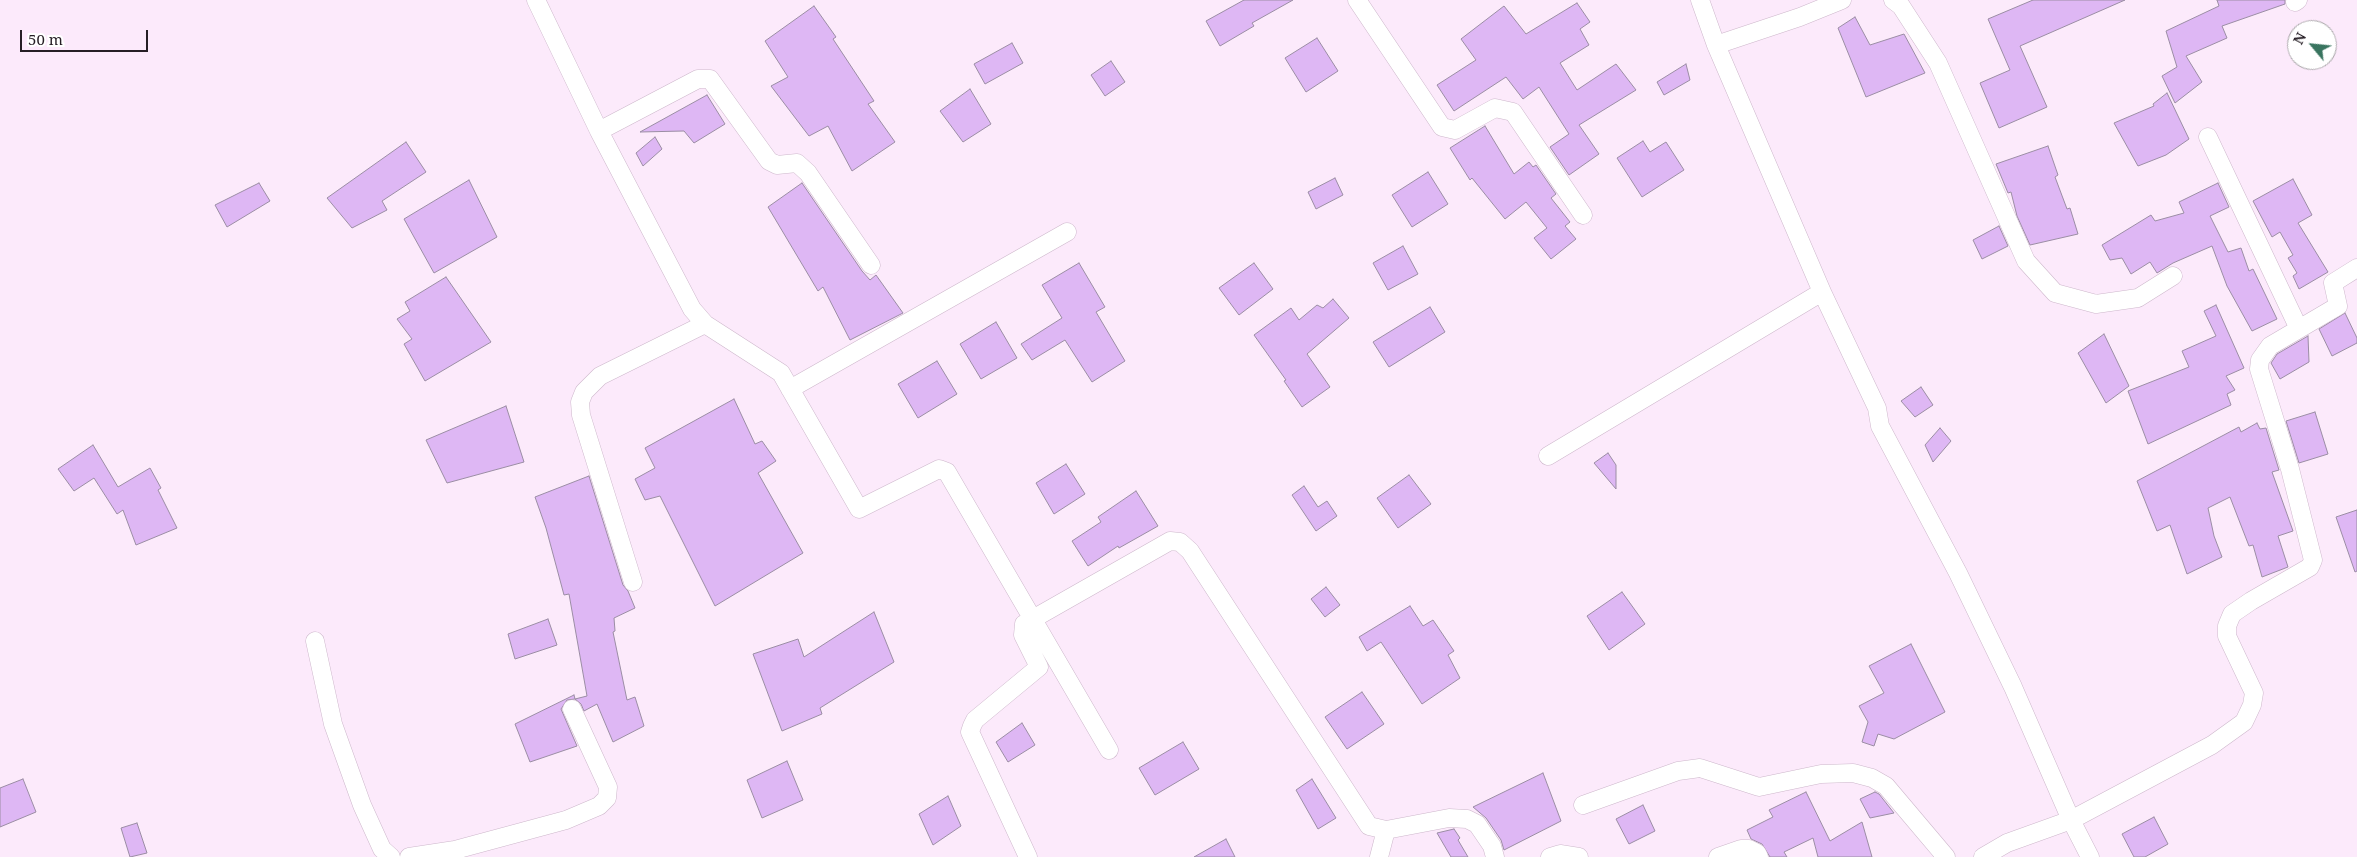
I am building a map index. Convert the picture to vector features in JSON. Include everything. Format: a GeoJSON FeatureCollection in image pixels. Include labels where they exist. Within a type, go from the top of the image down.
{"type":"FeatureCollection","features":[{"type":"Feature","properties":{"kind":"street"},"geometry":{"type":"LineString","coordinates":[[536,0],[599,130],[692,309],[705,324],[777,369],[859,509],[938,469],[947,472],[1109,750]]}},
{"type":"Feature","properties":{"kind":"street"},"geometry":{"type":"LineString","coordinates":[[1357,0],[1442,127],[1447,130],[1455,130],[1495,108],[1513,112],[1583,215]]}},
{"type":"Feature","properties":{"kind":"street"},"geometry":{"type":"LineString","coordinates":[[1700,0],[1716,45],[1822,292],[1878,408],[1880,426],[1971,599],[2013,687],[2071,820],[2090,857]]}},
{"type":"Feature","properties":{"kind":"street"},"geometry":{"type":"LineString","coordinates":[[1716,45],[1800,17],[1842,0]]}},
{"type":"Feature","properties":{"kind":"street"},"geometry":{"type":"LineString","coordinates":[[1893,0],[1901,6],[1938,63],[2026,261],[2055,294],[2096,304],[2138,298],[2173,276]]}},
{"type":"Feature","properties":{"kind":"street"},"geometry":{"type":"LineString","coordinates":[[599,130],[698,79],[710,79],[769,161],[777,165],[797,163],[808,173],[870,265]]}},
{"type":"Feature","properties":{"kind":"street"},"geometry":{"type":"LineString","coordinates":[[2208,137],[2299,329]]}},
{"type":"Feature","properties":{"kind":"street"},"geometry":{"type":"LineString","coordinates":[[790,389],[1067,232]]}},
{"type":"Feature","properties":{"kind":"street"},"geometry":{"type":"LineString","coordinates":[[1983,857],[2007,843],[2071,820],[2212,745],[2244,722],[2252,705],[2254,693],[2228,636],[2227,626],[2232,614],[2310,567],[2314,560],[2290,469],[2259,369],[2260,360],[2264,352],[2338,306],[2333,283],[2357,268]]}},
{"type":"Feature","properties":{"kind":"street"},"geometry":{"type":"LineString","coordinates":[[1548,456],[1822,292]]}},
{"type":"Feature","properties":{"kind":"street"},"geometry":{"type":"LineString","coordinates":[[633,582],[581,415],[580,402],[584,392],[600,376],[705,324]]}},
{"type":"Feature","properties":{"kind":"street"},"geometry":{"type":"LineString","coordinates":[[1028,857],[970,732],[976,720],[1039,667],[1023,635],[1024,624],[1163,543],[1170,541],[1180,542],[1190,551],[1369,826],[1386,830],[1449,818],[1467,819],[1477,824],[1492,846],[1495,857]]}},
{"type":"Feature","properties":{"kind":"street"},"geometry":{"type":"LineString","coordinates":[[315,642],[332,724],[362,805],[382,849],[391,857]]}},
{"type":"Feature","properties":{"kind":"street"},"geometry":{"type":"LineString","coordinates":[[420,857],[442,854],[566,820],[599,806],[606,798],[608,787],[572,709]]}},
{"type":"Feature","properties":{"kind":"street"},"geometry":{"type":"LineString","coordinates":[[1583,805],[1678,770],[1700,768],[1759,787],[1821,774],[1853,773],[1872,778],[1886,786],[1946,857]]}},
{"type":"Feature","properties":{"kind":"street"},"geometry":{"type":"LineString","coordinates":[[1379,857],[1386,830]]}},
{"type":"Feature","properties":{"kind":"street"},"geometry":{"type":"LineString","coordinates":[[1718,857],[1741,849],[1750,849],[1757,853],[1759,857]]}},
{"type":"Feature","properties":{"kind":"street"},"geometry":{"type":"LineString","coordinates":[[1550,857],[1560,854],[1579,857]]}},
{"type":"Feature","properties":{"kind":"building"},"geometry":{"type":"Polygon","coordinates":[[[1244,0],[1293,0],[1252,23],[1254,26],[1220,46],[1206,21],[1244,0]]]}},
{"type":"Feature","properties":{"kind":"building"},"geometry":{"type":"Polygon","coordinates":[[[2033,0],[2125,0],[2020,46],[2047,107],[1999,128],[1980,83],[2010,70],[1988,19],[2033,0]]]}},
{"type":"Feature","properties":{"kind":"building"},"geometry":{"type":"Polygon","coordinates":[[[2217,0],[2285,0],[2285,4],[2222,26],[2227,38],[2186,56],[2202,82],[2175,103],[2162,76],[2177,67],[2166,31],[2219,6],[2217,0]]]}},
{"type":"Feature","properties":{"kind":"building"},"geometry":{"type":"Polygon","coordinates":[[[1577,3],[1590,22],[1580,29],[1589,45],[1560,63],[1577,90],[1616,64],[1636,90],[1579,125],[1599,154],[1569,175],[1550,147],[1569,134],[1539,87],[1523,99],[1506,77],[1454,111],[1437,85],[1476,60],[1461,39],[1504,6],[1526,34],[1577,3]]]}},
{"type":"Feature","properties":{"kind":"building"},"geometry":{"type":"Polygon","coordinates":[[[814,6],[836,37],[833,39],[874,101],[868,104],[895,142],[852,171],[828,126],[809,136],[771,86],[788,77],[765,41],[814,6]]]}},
{"type":"Feature","properties":{"kind":"building"},"geometry":{"type":"Polygon","coordinates":[[[1855,17],[1870,45],[1904,34],[1925,73],[1866,97],[1838,28],[1855,17]]]}},
{"type":"Feature","properties":{"kind":"building"},"geometry":{"type":"Polygon","coordinates":[[[1317,38],[1338,71],[1306,92],[1285,58],[1317,38]]]}},
{"type":"Feature","properties":{"kind":"building"},"geometry":{"type":"Polygon","coordinates":[[[1012,43],[1023,63],[985,84],[974,64],[1012,43]]]}},
{"type":"Feature","properties":{"kind":"building"},"geometry":{"type":"Polygon","coordinates":[[[1111,61],[1125,82],[1105,96],[1091,75],[1111,61]]]}},
{"type":"Feature","properties":{"kind":"building"},"geometry":{"type":"Polygon","coordinates":[[[1686,64],[1690,80],[1664,95],[1657,82],[1686,64]]]}},
{"type":"Feature","properties":{"kind":"building"},"geometry":{"type":"Polygon","coordinates":[[[970,89],[991,124],[963,142],[940,111],[970,89]]]}},
{"type":"Feature","properties":{"kind":"building"},"geometry":{"type":"Polygon","coordinates":[[[2167,93],[2189,139],[2166,155],[2138,166],[2114,123],[2154,106],[2153,104],[2167,93]]]}},
{"type":"Feature","properties":{"kind":"building"},"geometry":{"type":"Polygon","coordinates":[[[707,95],[725,124],[694,143],[684,131],[640,132],[707,95]]]}},
{"type":"Feature","properties":{"kind":"building"},"geometry":{"type":"Polygon","coordinates":[[[1485,126],[1514,174],[1529,162],[1533,167],[1536,165],[1556,194],[1551,198],[1570,222],[1565,226],[1576,239],[1551,259],[1534,238],[1547,228],[1526,202],[1505,219],[1472,178],[1470,180],[1450,148],[1485,126]]]}},
{"type":"Feature","properties":{"kind":"building"},"geometry":{"type":"Polygon","coordinates":[[[655,137],[662,149],[643,166],[636,153],[655,137]]]}},
{"type":"Feature","properties":{"kind":"building"},"geometry":{"type":"Polygon","coordinates":[[[1643,141],[1650,152],[1666,142],[1684,170],[1642,197],[1617,158],[1643,141]]]}},
{"type":"Feature","properties":{"kind":"building"},"geometry":{"type":"Polygon","coordinates":[[[406,142],[426,172],[382,201],[387,210],[352,228],[327,198],[406,142]]]}},
{"type":"Feature","properties":{"kind":"building"},"geometry":{"type":"Polygon","coordinates":[[[2048,146],[2058,175],[2055,177],[2067,209],[2070,208],[2078,234],[2030,245],[2017,216],[2011,192],[2008,193],[1996,164],[2048,146]]]}},
{"type":"Feature","properties":{"kind":"building"},"geometry":{"type":"Polygon","coordinates":[[[1428,172],[1448,204],[1412,227],[1392,195],[1428,172]]]}},
{"type":"Feature","properties":{"kind":"building"},"geometry":{"type":"Polygon","coordinates":[[[1335,178],[1343,195],[1316,209],[1308,192],[1335,178]]]}},
{"type":"Feature","properties":{"kind":"building"},"geometry":{"type":"Polygon","coordinates":[[[2293,179],[2312,215],[2298,223],[2328,272],[2299,289],[2293,276],[2297,273],[2288,258],[2293,255],[2280,232],[2272,237],[2253,201],[2293,179]]]}},
{"type":"Feature","properties":{"kind":"building"},"geometry":{"type":"Polygon","coordinates":[[[469,180],[497,237],[434,273],[404,219],[469,180]]]}},
{"type":"Feature","properties":{"kind":"building"},"geometry":{"type":"Polygon","coordinates":[[[259,183],[270,201],[227,227],[215,205],[259,183]]]}},
{"type":"Feature","properties":{"kind":"building"},"geometry":{"type":"Polygon","coordinates":[[[802,183],[862,271],[870,280],[876,275],[903,313],[850,340],[823,287],[818,291],[768,207],[802,183]]]}},
{"type":"Feature","properties":{"kind":"building"},"geometry":{"type":"Polygon","coordinates":[[[2218,183],[2229,207],[2210,216],[2228,252],[2241,248],[2249,271],[2253,269],[2277,319],[2252,331],[2227,286],[2212,246],[2173,263],[2157,273],[2150,262],[2131,274],[2122,258],[2110,260],[2102,245],[2151,215],[2155,221],[2184,213],[2179,202],[2218,183]]]}},
{"type":"Feature","properties":{"kind":"building"},"geometry":{"type":"Polygon","coordinates":[[[1999,226],[2008,246],[1982,259],[1973,240],[1999,226]]]}},
{"type":"Feature","properties":{"kind":"building"},"geometry":{"type":"Polygon","coordinates":[[[1403,246],[1418,274],[1388,290],[1373,263],[1403,246]]]}},
{"type":"Feature","properties":{"kind":"building"},"geometry":{"type":"Polygon","coordinates":[[[1079,263],[1105,307],[1096,312],[1125,361],[1092,382],[1065,340],[1032,360],[1021,344],[1062,318],[1042,285],[1079,263]]]}},
{"type":"Feature","properties":{"kind":"building"},"geometry":{"type":"Polygon","coordinates":[[[1254,263],[1273,289],[1239,315],[1219,288],[1254,263]]]}},
{"type":"Feature","properties":{"kind":"building"},"geometry":{"type":"Polygon","coordinates":[[[446,277],[491,342],[425,381],[404,344],[412,339],[397,319],[410,311],[405,302],[446,277]]]}},
{"type":"Feature","properties":{"kind":"building"},"geometry":{"type":"Polygon","coordinates":[[[1333,299],[1349,318],[1307,354],[1330,387],[1302,407],[1284,381],[1286,380],[1254,335],[1291,308],[1299,320],[1317,305],[1323,308],[1333,299]]]}},
{"type":"Feature","properties":{"kind":"building"},"geometry":{"type":"Polygon","coordinates":[[[2216,305],[2244,368],[2226,376],[2235,390],[2227,394],[2231,405],[2148,444],[2128,391],[2189,367],[2182,351],[2216,336],[2204,311],[2216,305]]]}},
{"type":"Feature","properties":{"kind":"building"},"geometry":{"type":"Polygon","coordinates":[[[1430,307],[1445,332],[1389,367],[1373,342],[1430,307]]]}},
{"type":"Feature","properties":{"kind":"building"},"geometry":{"type":"Polygon","coordinates":[[[2345,313],[2357,338],[2357,343],[2332,356],[2319,329],[2345,313]]]}},
{"type":"Feature","properties":{"kind":"building"},"geometry":{"type":"Polygon","coordinates":[[[996,322],[1017,358],[981,379],[960,344],[996,322]]]}},
{"type":"Feature","properties":{"kind":"building"},"geometry":{"type":"Polygon","coordinates":[[[2104,334],[2129,386],[2106,403],[2078,353],[2104,334]]]}},
{"type":"Feature","properties":{"kind":"building"},"geometry":{"type":"Polygon","coordinates":[[[2308,336],[2309,362],[2280,379],[2271,363],[2277,354],[2308,336]]]}},
{"type":"Feature","properties":{"kind":"building"},"geometry":{"type":"Polygon","coordinates":[[[937,361],[957,394],[918,418],[898,384],[937,361]]]}},
{"type":"Feature","properties":{"kind":"building"},"geometry":{"type":"Polygon","coordinates":[[[1921,387],[1933,405],[1915,417],[1901,401],[1921,387]]]}},
{"type":"Feature","properties":{"kind":"building"},"geometry":{"type":"Polygon","coordinates":[[[734,399],[755,444],[762,441],[776,461],[758,473],[803,553],[715,606],[660,496],[645,500],[635,479],[655,468],[645,448],[734,399]]]}},
{"type":"Feature","properties":{"kind":"building"},"geometry":{"type":"Polygon","coordinates":[[[506,406],[524,462],[447,483],[426,440],[506,406]]]}},
{"type":"Feature","properties":{"kind":"building"},"geometry":{"type":"Polygon","coordinates":[[[2315,412],[2328,454],[2299,463],[2286,421],[2315,412]]]}},
{"type":"Feature","properties":{"kind":"building"},"geometry":{"type":"Polygon","coordinates":[[[2257,423],[2260,429],[2266,428],[2279,470],[2272,472],[2293,531],[2278,536],[2288,567],[2262,577],[2253,545],[2249,546],[2230,497],[2208,508],[2214,536],[2222,557],[2187,574],[2170,525],[2157,531],[2137,481],[2239,427],[2241,432],[2257,423]]]}},
{"type":"Feature","properties":{"kind":"building"},"geometry":{"type":"Polygon","coordinates":[[[1940,428],[1951,441],[1933,462],[1925,445],[1940,428]]]}},
{"type":"Feature","properties":{"kind":"building"},"geometry":{"type":"Polygon","coordinates":[[[93,445],[118,487],[150,468],[161,488],[158,490],[177,528],[136,545],[123,510],[117,514],[94,478],[74,491],[58,469],[93,445]]]}},
{"type":"Feature","properties":{"kind":"building"},"geometry":{"type":"Polygon","coordinates":[[[1608,453],[1616,465],[1616,489],[1594,463],[1608,453]]]}},
{"type":"Feature","properties":{"kind":"building"},"geometry":{"type":"Polygon","coordinates":[[[1066,464],[1085,494],[1054,514],[1036,483],[1066,464]]]}},
{"type":"Feature","properties":{"kind":"building"},"geometry":{"type":"Polygon","coordinates":[[[1409,475],[1431,504],[1398,528],[1377,498],[1409,475]]]}},
{"type":"Feature","properties":{"kind":"building"},"geometry":{"type":"Polygon","coordinates":[[[589,476],[623,585],[628,591],[635,608],[614,618],[615,631],[613,632],[627,700],[635,697],[644,726],[613,742],[597,704],[584,711],[581,704],[575,699],[587,696],[569,594],[564,595],[546,528],[535,497],[589,476]]]}},
{"type":"Feature","properties":{"kind":"building"},"geometry":{"type":"Polygon","coordinates":[[[1304,486],[1318,507],[1327,501],[1337,516],[1316,531],[1292,495],[1304,486]]]}},
{"type":"Feature","properties":{"kind":"building"},"geometry":{"type":"Polygon","coordinates":[[[1136,491],[1158,526],[1119,548],[1118,546],[1088,566],[1072,541],[1101,522],[1098,517],[1136,491]]]}},
{"type":"Feature","properties":{"kind":"building"},"geometry":{"type":"Polygon","coordinates":[[[2357,510],[2357,571],[2355,572],[2336,517],[2357,510]]]}},
{"type":"Feature","properties":{"kind":"building"},"geometry":{"type":"Polygon","coordinates":[[[1326,587],[1340,605],[1325,617],[1311,599],[1326,587]]]}},
{"type":"Feature","properties":{"kind":"building"},"geometry":{"type":"Polygon","coordinates":[[[1622,592],[1645,624],[1609,650],[1587,616],[1622,592]]]}},
{"type":"Feature","properties":{"kind":"building"},"geometry":{"type":"Polygon","coordinates":[[[1410,606],[1423,626],[1433,620],[1454,651],[1448,655],[1460,678],[1422,704],[1381,642],[1367,651],[1359,637],[1410,606]]]}},
{"type":"Feature","properties":{"kind":"building"},"geometry":{"type":"Polygon","coordinates":[[[874,612],[894,662],[820,708],[822,714],[782,731],[753,654],[798,639],[804,657],[874,612]]]}},
{"type":"Feature","properties":{"kind":"building"},"geometry":{"type":"Polygon","coordinates":[[[548,619],[557,645],[515,659],[508,634],[548,619]]]}},
{"type":"Feature","properties":{"kind":"building"},"geometry":{"type":"Polygon","coordinates":[[[1911,644],[1945,712],[1894,739],[1878,734],[1874,746],[1862,742],[1868,722],[1859,706],[1884,693],[1869,666],[1911,644]]]}},
{"type":"Feature","properties":{"kind":"building"},"geometry":{"type":"Polygon","coordinates":[[[1362,692],[1384,724],[1347,749],[1325,717],[1362,692]]]}},
{"type":"Feature","properties":{"kind":"building"},"geometry":{"type":"Polygon","coordinates":[[[574,695],[575,699],[567,700],[561,709],[577,746],[530,762],[515,724],[574,695]]]}},
{"type":"Feature","properties":{"kind":"building"},"geometry":{"type":"Polygon","coordinates":[[[1022,723],[1035,745],[1008,762],[996,742],[1022,723]]]}},
{"type":"Feature","properties":{"kind":"building"},"geometry":{"type":"Polygon","coordinates":[[[1183,742],[1199,769],[1155,795],[1139,768],[1183,742]]]}},
{"type":"Feature","properties":{"kind":"building"},"geometry":{"type":"Polygon","coordinates":[[[787,761],[803,800],[762,818],[747,780],[787,761]]]}},
{"type":"Feature","properties":{"kind":"building"},"geometry":{"type":"Polygon","coordinates":[[[1543,773],[1561,821],[1504,850],[1501,840],[1486,818],[1473,807],[1543,773]]]}},
{"type":"Feature","properties":{"kind":"building"},"geometry":{"type":"Polygon","coordinates":[[[23,779],[36,812],[0,827],[0,788],[23,779]]]}},
{"type":"Feature","properties":{"kind":"building"},"geometry":{"type":"Polygon","coordinates":[[[1312,779],[1336,818],[1318,829],[1296,790],[1312,779]]]}},
{"type":"Feature","properties":{"kind":"building"},"geometry":{"type":"Polygon","coordinates":[[[1806,792],[1830,841],[1862,822],[1872,857],[1818,857],[1813,838],[1784,852],[1787,857],[1770,857],[1762,844],[1751,839],[1747,830],[1773,817],[1769,810],[1806,792]]]}},
{"type":"Feature","properties":{"kind":"building"},"geometry":{"type":"Polygon","coordinates":[[[1875,792],[1879,794],[1894,813],[1870,818],[1860,799],[1875,792]]]}},
{"type":"Feature","properties":{"kind":"building"},"geometry":{"type":"Polygon","coordinates":[[[948,796],[961,826],[933,845],[919,814],[948,796]]]}},
{"type":"Feature","properties":{"kind":"building"},"geometry":{"type":"Polygon","coordinates":[[[1643,805],[1655,831],[1629,844],[1616,819],[1643,805]]]}},
{"type":"Feature","properties":{"kind":"building"},"geometry":{"type":"Polygon","coordinates":[[[2154,817],[2168,844],[2145,857],[2134,857],[2122,834],[2154,817]]]}},
{"type":"Feature","properties":{"kind":"building"},"geometry":{"type":"Polygon","coordinates":[[[137,823],[147,853],[130,857],[121,828],[137,823]]]}},
{"type":"Feature","properties":{"kind":"building"},"geometry":{"type":"Polygon","coordinates":[[[1454,829],[1468,857],[1451,857],[1437,833],[1454,829]]]}},
{"type":"Feature","properties":{"kind":"building"},"geometry":{"type":"Polygon","coordinates":[[[1226,839],[1235,857],[1194,857],[1226,839]]]}}]}
